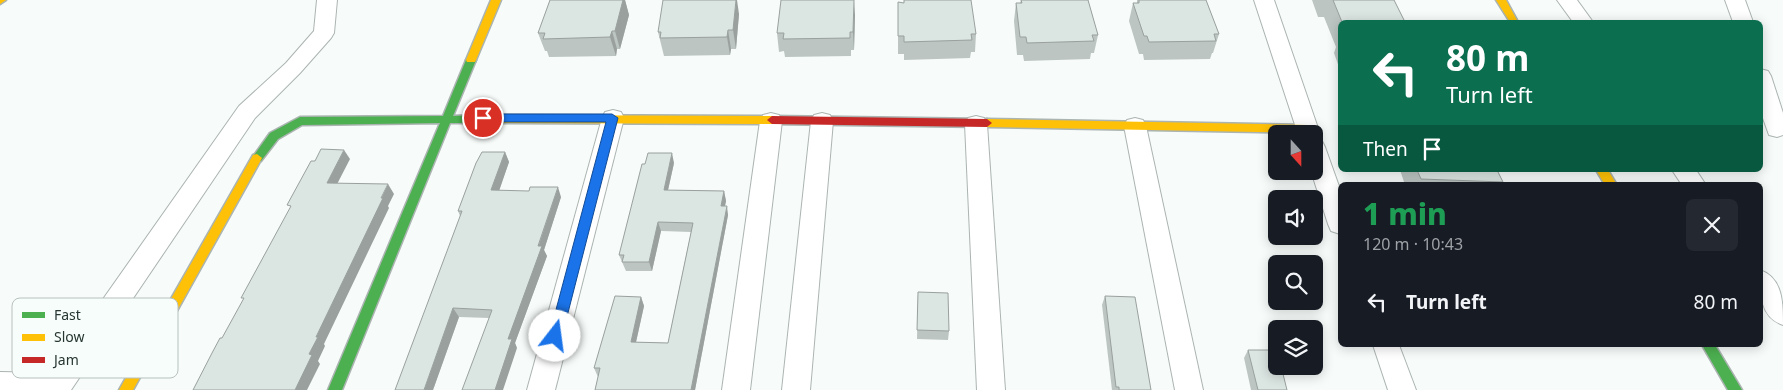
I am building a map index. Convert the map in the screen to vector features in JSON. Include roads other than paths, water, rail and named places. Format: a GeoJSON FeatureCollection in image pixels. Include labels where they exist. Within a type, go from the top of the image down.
{"type":"FeatureCollection","features":[{"type":"Feature","properties":{"kind":"street"},"geometry":{"type":"LineString","coordinates":[[118,298],[247,112],[293,68],[324,33],[327,0]]}},
{"type":"Feature","properties":{"kind":"street"},"geometry":{"type":"LineString","coordinates":[[335,390],[496,0]]}},
{"type":"Feature","properties":{"kind":"street"},"geometry":{"type":"LineString","coordinates":[[1264,0],[1306,125]]}},
{"type":"Feature","properties":{"kind":"street"},"geometry":{"type":"LineString","coordinates":[[1501,0],[1513,20]]}},
{"type":"Feature","properties":{"kind":"street"},"geometry":{"type":"LineString","coordinates":[[1567,0],[1582,20]]}},
{"type":"Feature","properties":{"kind":"street"},"geometry":{"type":"LineString","coordinates":[[1735,0],[1742,20]]}},
{"type":"Feature","properties":{"kind":"street"},"geometry":{"type":"LineString","coordinates":[[1763,85],[1777,129]]}},
{"type":"Feature","properties":{"kind":"street"},"geometry":{"type":"LineString","coordinates":[[178,299],[271,137],[300,121],[446,118],[612,118],[1135,126],[1268,134]]}},
{"type":"Feature","properties":{"kind":"street"},"geometry":{"type":"LineString","coordinates":[[541,390],[612,118]]}},
{"type":"Feature","properties":{"kind":"street"},"geometry":{"type":"LineString","coordinates":[[736,390],[770,121]]}},
{"type":"Feature","properties":{"kind":"street"},"geometry":{"type":"LineString","coordinates":[[796,390],[822,121]]}},
{"type":"Feature","properties":{"kind":"street"},"geometry":{"type":"LineString","coordinates":[[976,124],[991,390]]}},
{"type":"Feature","properties":{"kind":"street"},"geometry":{"type":"LineString","coordinates":[[1135,126],[1189,390]]}},
{"type":"Feature","properties":{"kind":"street"},"geometry":{"type":"LineString","coordinates":[[1323,174],[1338,218]]}},
{"type":"Feature","properties":{"kind":"street"},"geometry":{"type":"LineString","coordinates":[[1763,284],[1783,314]]}},
{"type":"Feature","properties":{"kind":"street"},"geometry":{"type":"LineString","coordinates":[[1387,347],[1402,390]]}},
{"type":"Feature","properties":{"kind":"street"},"geometry":{"type":"LineString","coordinates":[[1709,347],[1735,390]]}},
{"type":"Feature","properties":{"kind":"street"},"geometry":{"type":"LineString","coordinates":[[126,390],[133,378]]}},
{"type":"Feature","properties":{"kind":"street"},"geometry":{"type":"LineString","coordinates":[[0,384],[56,388]]}}]}
